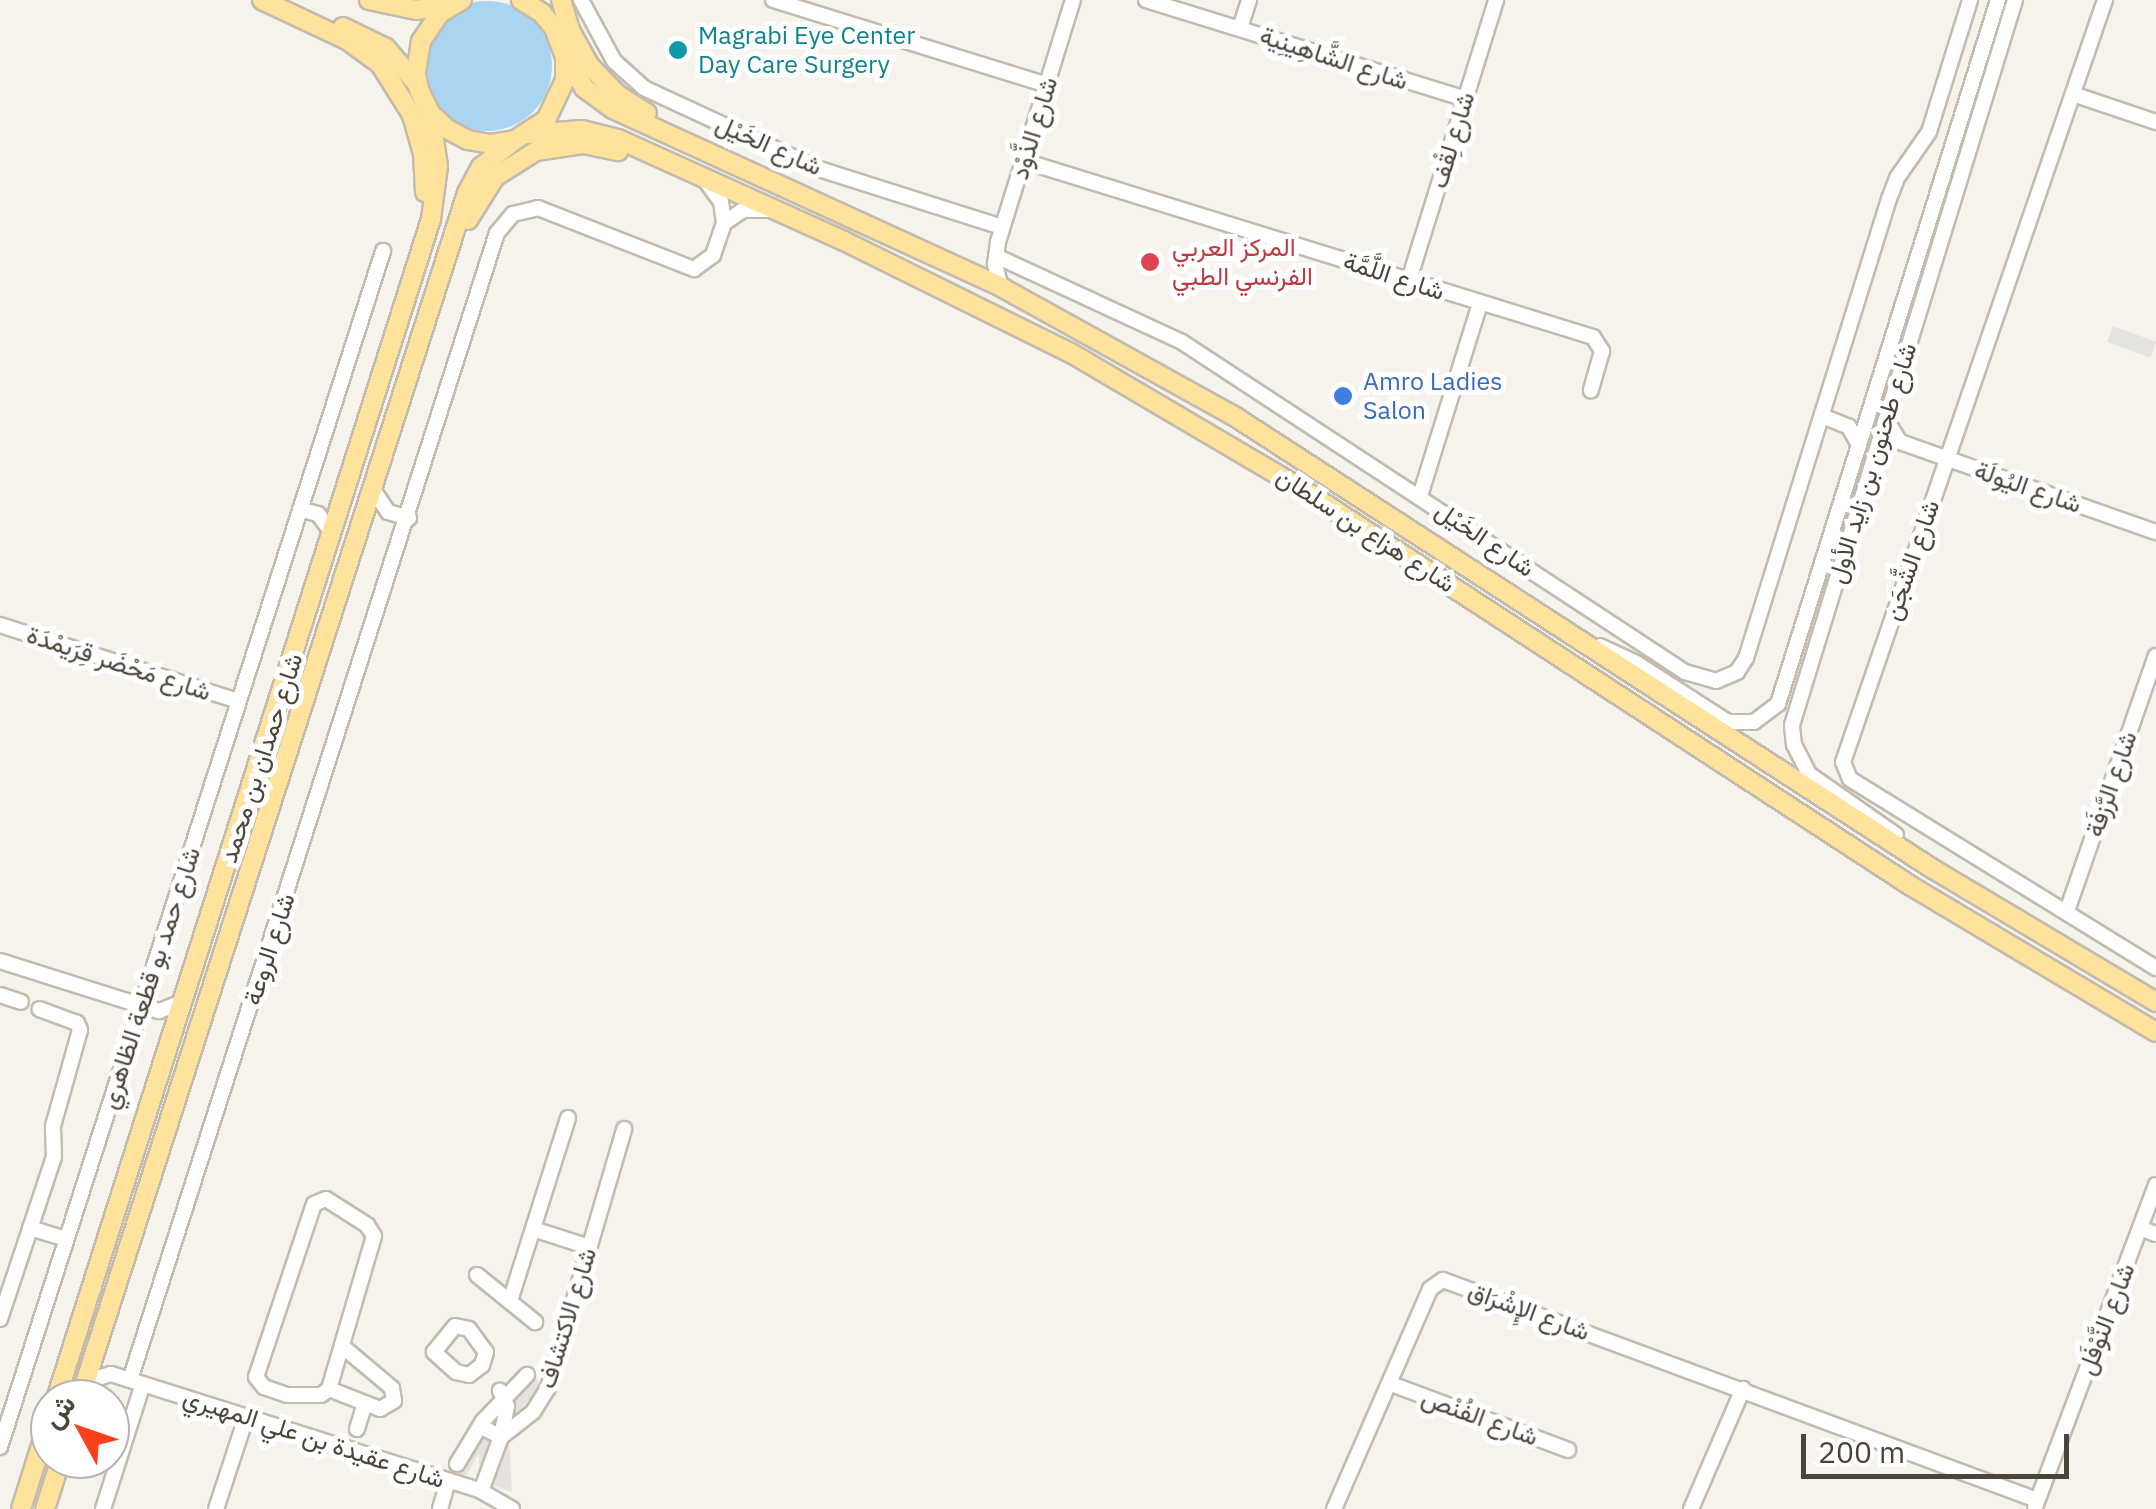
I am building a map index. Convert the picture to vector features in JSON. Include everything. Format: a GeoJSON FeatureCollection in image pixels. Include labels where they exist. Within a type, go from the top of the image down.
{"type":"FeatureCollection","features":[{"type":"Feature","properties":{"kind":"main road"},"geometry":{"type":"LineString","coordinates":[[262,0],[365,51],[393,79],[412,115],[423,154],[426,193],[395,313],[393,343]]}},
{"type":"Feature","properties":{"kind":"main road"},"geometry":{"type":"LineString","coordinates":[[278,0],[386,48],[411,74],[430,113]]}},
{"type":"Feature","properties":{"kind":"main road"},"geometry":{"type":"LineString","coordinates":[[369,0],[416,10],[458,2]]}},
{"type":"Feature","properties":{"kind":"main road"},"geometry":{"type":"LineString","coordinates":[[521,0],[554,28]]}},
{"type":"Feature","properties":{"kind":"main road"},"geometry":{"type":"LineString","coordinates":[[545,0],[554,28]]}},
{"type":"Feature","properties":{"kind":"main road"},"geometry":{"type":"LineString","coordinates":[[560,0],[580,50],[603,82],[632,105],[690,135],[706,151]]}},
{"type":"Feature","properties":{"kind":"main road"},"geometry":{"type":"LineString","coordinates":[[419,90],[416,74],[422,41],[440,14],[458,2]]}},
{"type":"Feature","properties":{"kind":"main road","name":"شارع هزاع بن سلطان"},"geometry":{"type":"LineString","coordinates":[[554,28],[573,74],[598,100],[1002,287],[1284,447],[1933,869],[2156,1002]]}},
{"type":"Feature","properties":{"kind":"main road","name":"شارع حمدان بن محمد"},"geometry":{"type":"LineString","coordinates":[[87,1379],[473,180],[491,156],[521,137],[558,101],[565,57]]}},
{"type":"Feature","properties":{"kind":"main road","name":"شارع حمدان بن محمد"},"geometry":{"type":"LineString","coordinates":[[62,1379],[393,343],[436,193],[438,152],[430,113]]}},
{"type":"Feature","properties":{"kind":"main road","name":"شارع هزاع بن سلطان"},"geometry":{"type":"LineString","coordinates":[[430,113],[447,130],[468,140],[492,144],[563,129],[600,133],[778,211],[989,311],[1221,438],[1911,886],[2156,1032]]}},
{"type":"Feature","properties":{"kind":"main road"},"geometry":{"type":"LineString","coordinates":[[417,350],[438,313],[475,204],[495,178],[521,158],[552,146],[584,144],[616,150],[662,171],[700,178]]}},
{"type":"Feature","properties":{"kind":"main road"},"geometry":{"type":"LineString","coordinates":[[20,1509],[30,1478]]}},
{"type":"Feature","properties":{"kind":"main road"},"geometry":{"type":"LineString","coordinates":[[45,1509],[55,1479]]}},
{"type":"Feature","properties":{"kind":"street","name":"شارع الخَيْل"},"geometry":{"type":"LineString","coordinates":[[581,0],[614,62],[644,88],[816,168],[1002,227]]}},
{"type":"Feature","properties":{"kind":"street"},"geometry":{"type":"LineString","coordinates":[[773,0],[1046,84]]}},
{"type":"Feature","properties":{"kind":"street","name":"شارع الذَّوْد"},"geometry":{"type":"LineString","coordinates":[[1002,287],[996,256],[1002,227],[1073,0]]}},
{"type":"Feature","properties":{"kind":"street","name":"شارع الشَّاهِينِية"},"geometry":{"type":"LineString","coordinates":[[1146,0],[1465,99]]}},
{"type":"Feature","properties":{"kind":"street"},"geometry":{"type":"LineString","coordinates":[[1240,28],[1249,0]]}},
{"type":"Feature","properties":{"kind":"street","name":"شارع لِقْف"},"geometry":{"type":"LineString","coordinates":[[1409,280],[1496,0]]}},
{"type":"Feature","properties":{"kind":"street","name":"شارع الخَيْل"},"geometry":{"type":"LineString","coordinates":[[996,256],[1182,342],[1685,672],[1716,681],[1736,672],[1746,658],[1893,190],[1929,132],[1970,0]]}},
{"type":"Feature","properties":{"kind":"street","name":"شارع طحنون بن زايد الأول"},"geometry":{"type":"LineString","coordinates":[[1586,642],[1626,657],[1728,722],[1744,724],[1763,718],[1778,704],[1998,0]]}},
{"type":"Feature","properties":{"kind":"street","name":"شارع طحنون بن زايد الأول"},"geometry":{"type":"LineString","coordinates":[[1933,869],[1906,842],[1809,774],[1792,735],[1794,712],[2015,0]]}},
{"type":"Feature","properties":{"kind":"street","name":"شارع الشَّجَن"},"geometry":{"type":"LineString","coordinates":[[2106,0],[1844,753],[1845,771],[1858,784],[2156,968]]}},
{"type":"Feature","properties":{"kind":"street"},"geometry":{"type":"LineString","coordinates":[[2073,94],[2156,122]]}},
{"type":"Feature","properties":{"kind":"street","name":"شارع اللَّمَّة"},"geometry":{"type":"LineString","coordinates":[[1024,161],[1598,340],[1602,352],[1592,390]]}},
{"type":"Feature","properties":{"kind":"street"},"geometry":{"type":"LineString","coordinates":[[700,178],[722,202],[724,223],[743,210],[778,211]]}},
{"type":"Feature","properties":{"kind":"street","name":"شارع الروعة"},"geometry":{"type":"LineString","coordinates":[[103,1509],[137,1382],[504,222],[525,210],[550,211],[694,269],[713,255],[724,223]]}},
{"type":"Feature","properties":{"kind":"street","name":"شارع حمد بو قطعة الظاهري"},"geometry":{"type":"LineString","coordinates":[[0,1447],[383,251]]}},
{"type":"Feature","properties":{"kind":"street"},"geometry":{"type":"LineString","coordinates":[[958,266],[996,256]]}},
{"type":"Feature","properties":{"kind":"street"},"geometry":{"type":"LineString","coordinates":[[1420,496],[1480,303]]}},
{"type":"Feature","properties":{"kind":"street"},"geometry":{"type":"LineString","coordinates":[[1843,422],[1870,411]]}},
{"type":"Feature","properties":{"kind":"street"},"geometry":{"type":"LineString","coordinates":[[1822,416],[1843,422],[1854,432],[1859,446]]}},
{"type":"Feature","properties":{"kind":"street"},"geometry":{"type":"LineString","coordinates":[[1875,453],[1900,442],[1886,419]]}},
{"type":"Feature","properties":{"kind":"street","name":"شارع اليُولَة"},"geometry":{"type":"LineString","coordinates":[[1900,442],[2156,532]]}},
{"type":"Feature","properties":{"kind":"street"},"geometry":{"type":"LineString","coordinates":[[372,488],[388,512]]}},
{"type":"Feature","properties":{"kind":"street"},"geometry":{"type":"LineString","coordinates":[[300,509],[318,514],[340,506]]}},
{"type":"Feature","properties":{"kind":"street"},"geometry":{"type":"LineString","coordinates":[[362,522],[388,512],[409,518]]}},
{"type":"Feature","properties":{"kind":"street"},"geometry":{"type":"LineString","coordinates":[[318,514],[332,534]]}},
{"type":"Feature","properties":{"kind":"street","name":"شارع مَحْضَر قِرَيمْدَة"},"geometry":{"type":"LineString","coordinates":[[0,625],[238,701]]}},
{"type":"Feature","properties":{"kind":"street","name":"شارع الرَّزفَة"},"geometry":{"type":"LineString","coordinates":[[2066,912],[2156,656]]}},
{"type":"Feature","properties":{"kind":"street"},"geometry":{"type":"LineString","coordinates":[[0,960],[159,1011],[182,1002]]}},
{"type":"Feature","properties":{"kind":"street"},"geometry":{"type":"LineString","coordinates":[[0,995],[21,1002]]}},
{"type":"Feature","properties":{"kind":"street"},"geometry":{"type":"LineString","coordinates":[[0,1319],[7,1272],[30,1228],[54,1157],[52,1126],[80,1028],[40,1009]]}},
{"type":"Feature","properties":{"kind":"street"},"geometry":{"type":"LineString","coordinates":[[159,1011],[172,1034]]}},
{"type":"Feature","properties":{"kind":"street"},"geometry":{"type":"LineString","coordinates":[[510,1301],[568,1118]]}},
{"type":"Feature","properties":{"kind":"street","name":"شارع الاكتشاف"},"geometry":{"type":"LineString","coordinates":[[481,1490],[501,1437],[533,1412],[548,1388],[624,1129]]}},
{"type":"Feature","properties":{"kind":"street","name":"شارع النَّوْفَل"},"geometry":{"type":"LineString","coordinates":[[2036,1505],[2156,1185]]}},
{"type":"Feature","properties":{"kind":"street"},"geometry":{"type":"LineString","coordinates":[[321,1199],[368,1225],[374,1236],[343,1347],[329,1389],[321,1394],[288,1395],[264,1387],[256,1377],[314,1204],[321,1199]]}},
{"type":"Feature","properties":{"kind":"street"},"geometry":{"type":"LineString","coordinates":[[30,1228],[66,1238]]}},
{"type":"Feature","properties":{"kind":"street"},"geometry":{"type":"LineString","coordinates":[[533,1228],[589,1247]]}},
{"type":"Feature","properties":{"kind":"street"},"geometry":{"type":"LineString","coordinates":[[2140,1228],[2156,1234]]}},
{"type":"Feature","properties":{"kind":"street"},"geometry":{"type":"LineString","coordinates":[[477,1274],[536,1322]]}},
{"type":"Feature","properties":{"kind":"street","name":"شارع الإِشْرَاق"},"geometry":{"type":"LineString","coordinates":[[1334,1509],[1430,1289],[1443,1280],[1742,1389],[2036,1505]]}},
{"type":"Feature","properties":{"kind":"street"},"geometry":{"type":"LineString","coordinates":[[329,1389],[387,1408],[394,1401],[394,1391],[343,1347]]}},
{"type":"Feature","properties":{"kind":"street"},"geometry":{"type":"LineString","coordinates":[[95,1354],[112,1374],[103,1379]]}},
{"type":"Feature","properties":{"kind":"street","name":"شارع عقيدة بن علي المهيري"},"geometry":{"type":"LineString","coordinates":[[112,1374],[246,1418],[353,1440],[448,1481],[481,1490],[512,1509]]}},
{"type":"Feature","properties":{"kind":"street"},"geometry":{"type":"LineString","coordinates":[[493,1384],[527,1375]]}},
{"type":"Feature","properties":{"kind":"street"},"geometry":{"type":"LineString","coordinates":[[493,1384],[501,1437]]}},
{"type":"Feature","properties":{"kind":"street"},"geometry":{"type":"LineString","coordinates":[[457,1464],[480,1426],[493,1384]]}},
{"type":"Feature","properties":{"kind":"street","name":"شارع الفُنْص"},"geometry":{"type":"LineString","coordinates":[[1391,1384],[1568,1450]]}},
{"type":"Feature","properties":{"kind":"street"},"geometry":{"type":"LineString","coordinates":[[1691,1509],[1742,1389]]}},
{"type":"Feature","properties":{"kind":"street"},"geometry":{"type":"LineString","coordinates":[[353,1440],[365,1403]]}},
{"type":"Feature","properties":{"kind":"street"},"geometry":{"type":"LineString","coordinates":[[216,1509],[246,1418]]}},
{"type":"Feature","properties":{"kind":"street"},"geometry":{"type":"LineString","coordinates":[[480,1426],[501,1437]]}},
{"type":"Feature","properties":{"kind":"street"},"geometry":{"type":"LineString","coordinates":[[440,1509],[448,1481]]}},
{"type":"Feature","properties":{"kind":"shaded area"},"geometry":{"type":"Polygon","coordinates":[[[2113,326],[2156,342],[2150,358],[2107,342],[2113,326]]]}},
{"type":"Feature","properties":{"kind":"shaded area"},"geometry":{"type":"Polygon","coordinates":[[[524,1367],[543,1385],[508,1422],[512,1492],[479,1480],[479,1453],[463,1481],[449,1468],[472,1430],[524,1367]]]}},
{"type":"Feature","properties":{"kind":"water"},"geometry":{"type":"Polygon","coordinates":[[[487,1],[512,6],[533,20],[547,41],[552,66],[547,91],[533,112],[512,126],[487,131],[462,126],[441,112],[427,91],[422,66],[427,41],[441,20],[462,6],[487,1]]]}},
{"type":"Feature","properties":{"kind":"place","name":"Magrabi Eye Center Day Care Surgery"},"geometry":{"type":"Point","coordinates":[678,50]}},
{"type":"Feature","properties":{"kind":"place","name":"المركز العربي الفرنسي الطبي"},"geometry":{"type":"Point","coordinates":[1150,262]}},
{"type":"Feature","properties":{"kind":"place","name":"Amro Ladies Salon"},"geometry":{"type":"Point","coordinates":[1343,396]}}]}
